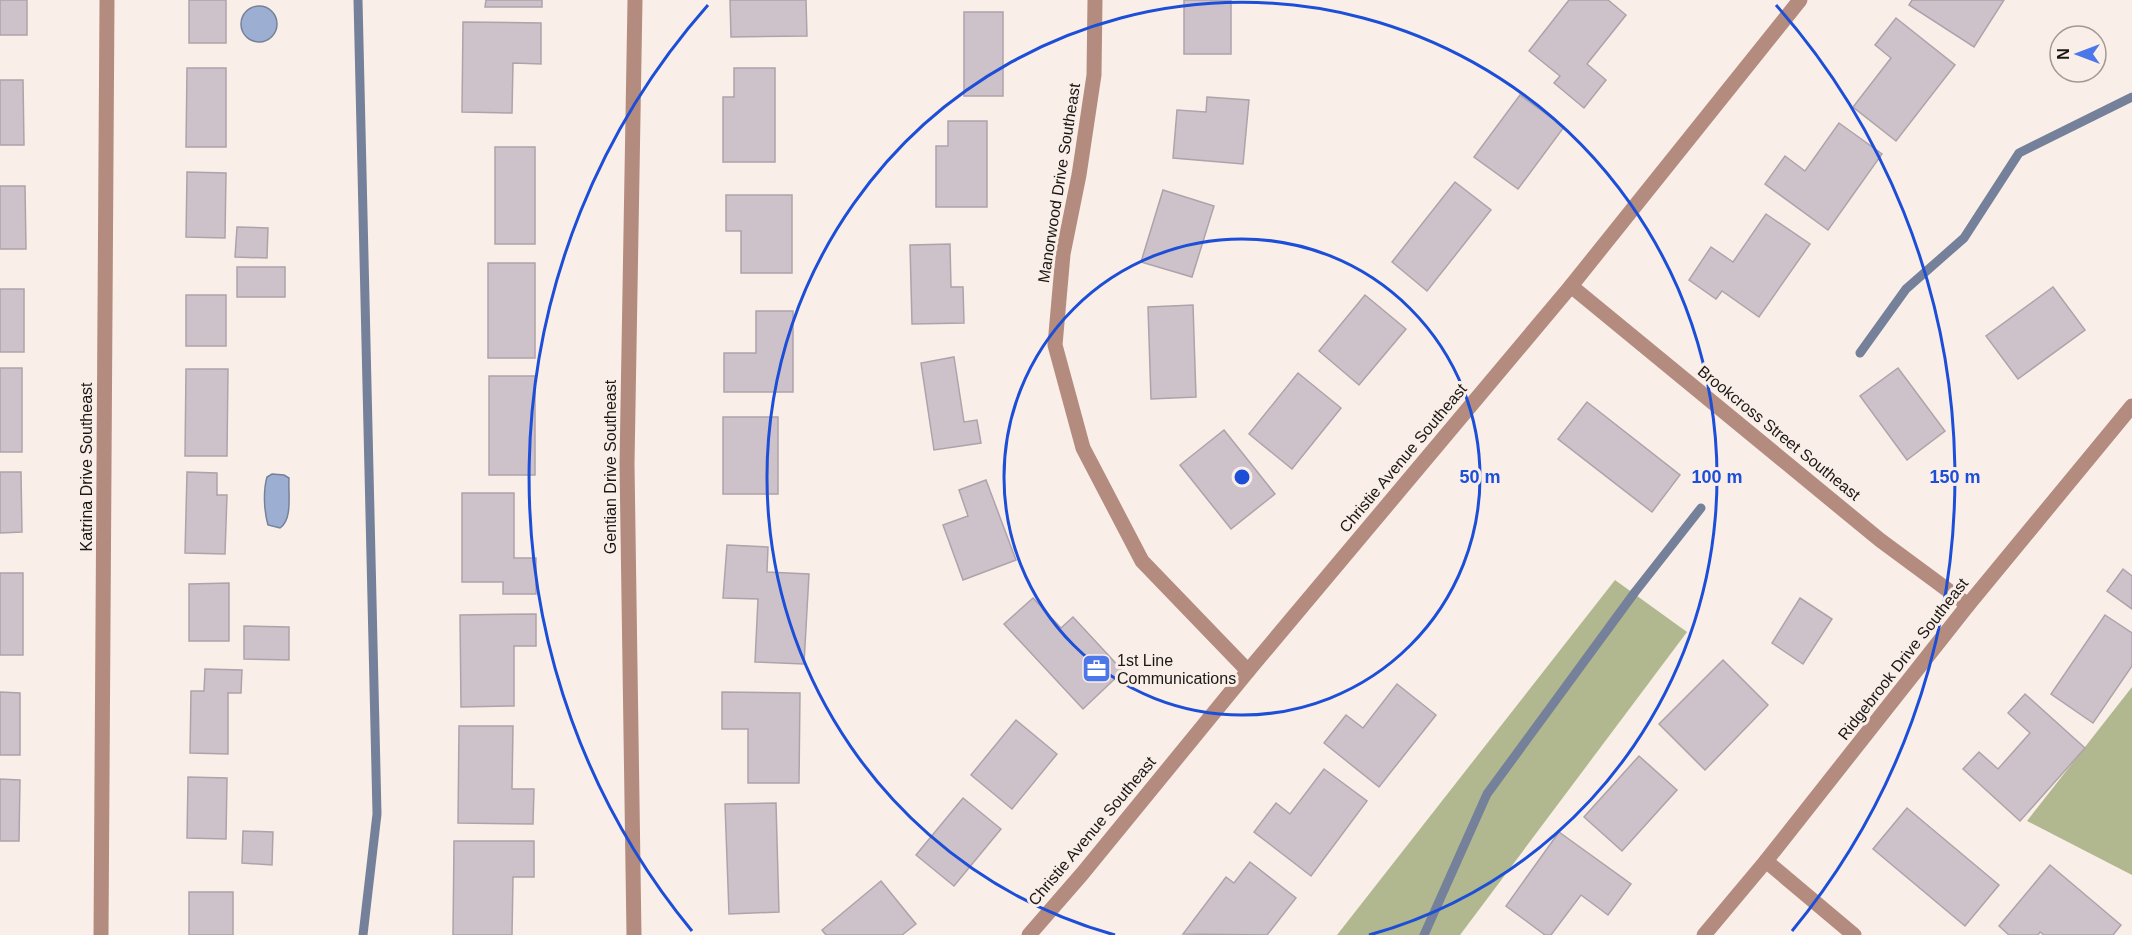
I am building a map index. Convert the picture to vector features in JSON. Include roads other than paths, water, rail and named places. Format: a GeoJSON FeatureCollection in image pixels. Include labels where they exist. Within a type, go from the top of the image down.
{"type":"FeatureCollection","features":[{"type":"Feature","properties":{"kind":"street","name":"Katrina Drive Southeast"},"geometry":{"type":"LineString","coordinates":[[101,935],[107,0]]}},
{"type":"Feature","properties":{"kind":"street","name":"Gentian Drive Southeast"},"geometry":{"type":"LineString","coordinates":[[634,935],[627,464],[635,0]]}},
{"type":"Feature","properties":{"kind":"street","name":"Manorwood Drive Southeast"},"geometry":{"type":"LineString","coordinates":[[1095,0],[1094,75],[1079,176],[1063,254],[1055,345],[1083,448],[1142,561],[1248,670]]}},
{"type":"Feature","properties":{"kind":"street","name":"Christie Avenue Southeast"},"geometry":{"type":"LineString","coordinates":[[1029,935],[1570,286],[1800,0]]}},
{"type":"Feature","properties":{"kind":"street","name":"Brookcross Street Southeast"},"geometry":{"type":"LineString","coordinates":[[1570,286],[1880,540],[1968,604]]}},
{"type":"Feature","properties":{"kind":"street","name":"Ridgebrook Drive Southeast"},"geometry":{"type":"LineString","coordinates":[[1704,935],[1766,861],[1968,604],[2132,406]]}},
{"type":"Feature","properties":{"kind":"street"},"geometry":{"type":"LineString","coordinates":[[1766,861],[1854,935]]}},
{"type":"Feature","properties":{"kind":"water"},"geometry":{"type":"Polygon","coordinates":[[[259,6],[272,11],[277,24],[272,37],[259,42],[246,37],[241,24],[246,11],[259,6]]]}},
{"type":"Feature","properties":{"kind":"water"},"geometry":{"type":"Polygon","coordinates":[[[272,474],[289,478],[287,519],[280,528],[268,525],[266,514],[266,483],[267,477],[272,474]]]}},
{"type":"Feature","properties":{"kind":"waterway"},"geometry":{"type":"LineString","coordinates":[[358,0],[377,814],[363,935]]}},
{"type":"Feature","properties":{"kind":"waterway"},"geometry":{"type":"LineString","coordinates":[[1860,353],[1906,289],[1964,238],[2019,153],[2132,97]]}},
{"type":"Feature","properties":{"kind":"waterway"},"geometry":{"type":"LineString","coordinates":[[1424,935],[1487,794],[1635,592],[1701,508]]}},
{"type":"Feature","properties":{"kind":"place","name":"1st Line Communications"},"geometry":{"type":"Point","coordinates":[1096,669]}}]}
